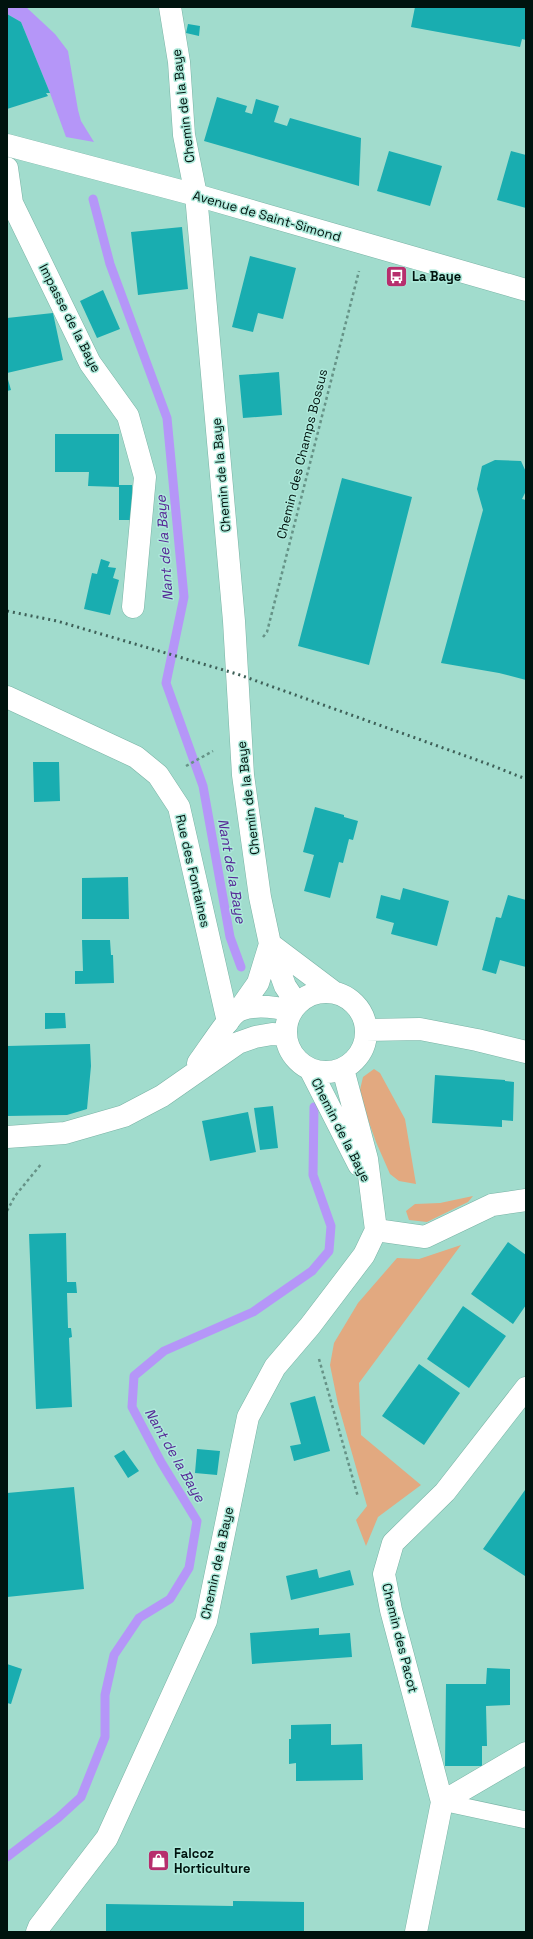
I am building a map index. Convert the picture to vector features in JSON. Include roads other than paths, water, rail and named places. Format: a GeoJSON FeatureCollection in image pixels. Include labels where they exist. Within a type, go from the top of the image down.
{"type":"FeatureCollection","features":[{"type":"Feature","properties":{"kind":"street","name":"Chemin de la Baye"},"geometry":{"type":"LineString","coordinates":[[170,7],[179,62],[184,135],[196,196],[235,647],[243,775],[260,898],[270,944],[294,1008]]}},
{"type":"Feature","properties":{"kind":"street","name":"Avenue de Saint-Simond"},"geometry":{"type":"LineString","coordinates":[[7,145],[196,196],[526,290]]}},
{"type":"Feature","properties":{"kind":"street","name":"Impasse de la Baye"},"geometry":{"type":"LineString","coordinates":[[7,168],[12,203],[22,224],[90,363],[128,416],[145,477],[133,607]]}},
{"type":"Feature","properties":{"kind":"street","name":"Rue des Fontaines"},"geometry":{"type":"LineString","coordinates":[[7,697],[136,757],[158,775],[179,807],[234,1016]]}},
{"type":"Feature","properties":{"kind":"street","name":"Chemin de la Baye"},"geometry":{"type":"LineString","coordinates":[[190,1075],[258,983],[270,944]]}},
{"type":"Feature","properties":{"kind":"street"},"geometry":{"type":"LineString","coordinates":[[270,944],[335,993],[347,998],[357,1006],[363,1018],[366,1030],[365,1042],[360,1053],[353,1062],[343,1069],[332,1072],[321,1072],[310,1069],[300,1063],[293,1055],[288,1045],[286,1035],[287,1023],[294,1008],[308,996],[321,992],[335,993]]}},
{"type":"Feature","properties":{"kind":"street"},"geometry":{"type":"LineString","coordinates":[[234,1016],[274,1007],[294,1008]]}},
{"type":"Feature","properties":{"kind":"street"},"geometry":{"type":"LineString","coordinates":[[366,1030],[420,1029],[477,1040],[526,1052]]}},
{"type":"Feature","properties":{"kind":"street"},"geometry":{"type":"LineString","coordinates":[[7,1137],[64,1133],[124,1116],[162,1096],[190,1075],[238,1043],[272,1034],[286,1035]]}},
{"type":"Feature","properties":{"kind":"street","name":"Chemin de la Baye"},"geometry":{"type":"LineString","coordinates":[[310,1069],[372,1191]]}},
{"type":"Feature","properties":{"kind":"street","name":"Chemin de la Baye"},"geometry":{"type":"LineString","coordinates":[[37,1932],[39,1926],[107,1838],[206,1621],[248,1417],[275,1367],[310,1326],[364,1255],[376,1230],[367,1159],[343,1069]]}},
{"type":"Feature","properties":{"kind":"street"},"geometry":{"type":"LineString","coordinates":[[376,1230],[425,1237],[492,1205],[526,1200]]}},
{"type":"Feature","properties":{"kind":"street","name":"Chemin des Pacot"},"geometry":{"type":"LineString","coordinates":[[416,1932],[442,1802],[384,1574],[393,1542],[445,1492],[526,1388]]}},
{"type":"Feature","properties":{"kind":"street"},"geometry":{"type":"LineString","coordinates":[[442,1802],[526,1753]]}},
{"type":"Feature","properties":{"kind":"lane"},"geometry":{"type":"LineString","coordinates":[[442,1802],[526,1820]]}},
{"type":"Feature","properties":{"kind":"waterway","name":"Nant de la Baye"},"geometry":{"type":"LineString","coordinates":[[93,199],[110,264],[167,418],[184,597],[166,683],[203,786],[230,937],[241,967]]}},
{"type":"Feature","properties":{"kind":"waterway","name":"Nant de la Baye"},"geometry":{"type":"LineString","coordinates":[[7,1857],[58,1818],[81,1797],[105,1737],[105,1695],[114,1655],[139,1618],[170,1599],[189,1568],[197,1521],[161,1462],[132,1407],[134,1376],[164,1351],[253,1312],[312,1271],[329,1251],[331,1226],[313,1175],[314,1107]]}},
{"type":"Feature","properties":{"kind":"railway"},"geometry":{"type":"LineString","coordinates":[[7,611],[57,621],[237,674],[526,779]]}},
{"type":"Feature","properties":{"kind":"place","name":"La Baye"},"geometry":{"type":"Point","coordinates":[397,276]}},
{"type":"Feature","properties":{"kind":"place","name":"Falcoz Horticulture"},"geometry":{"type":"Point","coordinates":[158,1860]}}]}
